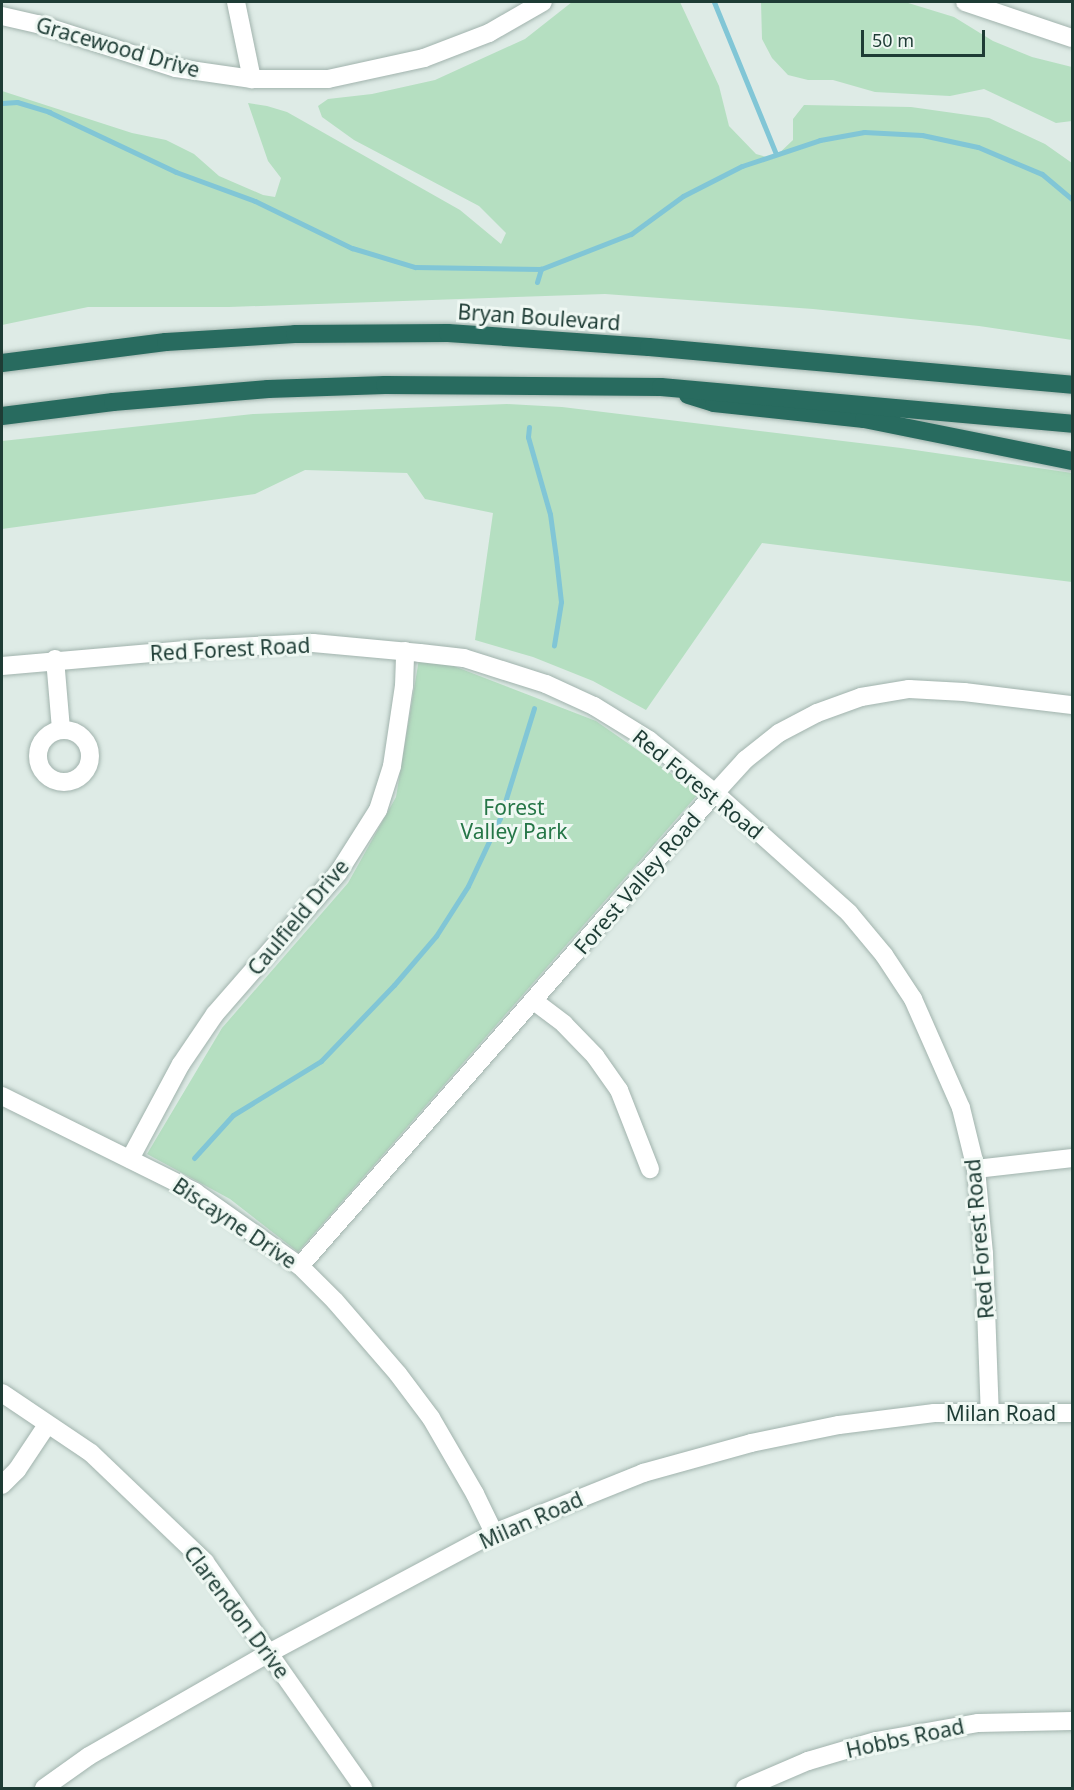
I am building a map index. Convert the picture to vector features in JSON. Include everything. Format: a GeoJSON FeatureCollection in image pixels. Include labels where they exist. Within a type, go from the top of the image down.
{"type":"FeatureCollection","features":[{"type":"Feature","properties":{"kind":"highway","name":"Bryan Boulevard"},"geometry":{"type":"LineString","coordinates":[[2,363],[177,342],[295,334],[448,333],[638,346],[1072,385]]}},
{"type":"Feature","properties":{"kind":"highway"},"geometry":{"type":"LineString","coordinates":[[2,416],[112,402],[268,389],[385,385],[661,387],[733,391],[1072,424]]}},
{"type":"Feature","properties":{"kind":"highway"},"geometry":{"type":"LineString","coordinates":[[661,387],[714,403],[864,419],[1072,461]]}},
{"type":"Feature","properties":{"kind":"street"},"geometry":{"type":"LineString","coordinates":[[236,2],[252,79]]}},
{"type":"Feature","properties":{"kind":"street","name":"Gracewood Drive"},"geometry":{"type":"LineString","coordinates":[[2,16],[176,68],[252,79],[328,80],[424,58],[489,33],[543,2]]}},
{"type":"Feature","properties":{"kind":"street"},"geometry":{"type":"LineString","coordinates":[[965,2],[1072,38]]}},
{"type":"Feature","properties":{"kind":"street","name":"Red Forest Road"},"geometry":{"type":"LineString","coordinates":[[2,666],[55,659],[314,643],[405,651],[464,658],[503,669],[586,702],[649,740],[715,793],[849,913],[884,955],[913,999],[961,1108],[976,1169],[984,1254],[990,1414]]}},
{"type":"Feature","properties":{"kind":"street","name":"Caulfield Drive"},"geometry":{"type":"LineString","coordinates":[[130,1159],[181,1064],[215,1014],[338,873],[378,810],[392,766],[404,686],[405,651]]}},
{"type":"Feature","properties":{"kind":"street"},"geometry":{"type":"LineString","coordinates":[[55,659],[61,729]]}},
{"type":"Feature","properties":{"kind":"street","name":"Forest Valley Road"},"geometry":{"type":"LineString","coordinates":[[300,1266],[715,793],[745,760],[779,733],[817,713],[861,697],[909,689],[964,692],[1072,705]]}},
{"type":"Feature","properties":{"kind":"street"},"geometry":{"type":"LineString","coordinates":[[534,1001],[564,1024],[595,1056],[619,1090],[650,1168]]}},
{"type":"Feature","properties":{"kind":"street","name":"Biscayne Drive"},"geometry":{"type":"LineString","coordinates":[[2,1096],[195,1192],[300,1266],[336,1301],[399,1374],[431,1418],[475,1494],[494,1533]]}},
{"type":"Feature","properties":{"kind":"street"},"geometry":{"type":"LineString","coordinates":[[976,1169],[1072,1158]]}},
{"type":"Feature","properties":{"kind":"street","name":"Clarendon Drive"},"geometry":{"type":"LineString","coordinates":[[2,1393],[91,1453],[204,1562],[363,1788]]}},
{"type":"Feature","properties":{"kind":"street","name":"Milan Road"},"geometry":{"type":"LineString","coordinates":[[44,1788],[89,1756],[269,1653],[494,1533],[643,1473],[751,1443],[839,1425],[934,1413],[1072,1413]]}},
{"type":"Feature","properties":{"kind":"street"},"geometry":{"type":"LineString","coordinates":[[2,1485],[17,1470],[47,1425]]}},
{"type":"Feature","properties":{"kind":"street","name":"Hobbs Road"},"geometry":{"type":"LineString","coordinates":[[745,1788],[808,1761],[876,1741],[978,1723],[1072,1720]]}},
{"type":"Feature","properties":{"kind":"green space"},"geometry":{"type":"Polygon","coordinates":[[[572,2],[680,2],[719,86],[729,126],[756,154],[773,159],[793,140],[793,119],[804,105],[911,107],[989,118],[1045,144],[1072,163],[1072,340],[979,326],[813,309],[605,294],[229,307],[88,307],[2,325],[2,91],[132,133],[166,140],[194,154],[219,176],[263,195],[275,197],[281,178],[268,161],[248,103],[287,112],[460,210],[501,244],[506,233],[479,206],[354,140],[322,117],[318,106],[328,99],[372,94],[435,80],[525,39],[572,2]]]}},
{"type":"Feature","properties":{"kind":"green space"},"geometry":{"type":"Polygon","coordinates":[[[761,2],[905,2],[954,17],[993,41],[1032,57],[1072,67],[1072,121],[1056,123],[984,89],[950,96],[875,92],[833,80],[808,80],[788,75],[772,58],[762,39],[761,2]]]}},
{"type":"Feature","properties":{"kind":"green space"},"geometry":{"type":"Polygon","coordinates":[[[507,404],[562,407],[901,448],[1072,473],[1072,582],[762,543],[646,710],[593,681],[533,657],[475,640],[493,513],[425,499],[407,473],[305,470],[255,494],[2,529],[2,441],[253,414],[507,404]]]}},
{"type":"Feature","properties":{"kind":"green space","name":"Forest Valley Park"},"geometry":{"type":"Polygon","coordinates":[[[420,653],[596,721],[699,793],[298,1252],[230,1199],[147,1154],[222,1028],[348,883],[396,797],[420,653]]]}},
{"type":"Feature","properties":{"kind":"waterway"},"geometry":{"type":"LineString","coordinates":[[714,2],[776,154]]}},
{"type":"Feature","properties":{"kind":"waterway"},"geometry":{"type":"LineString","coordinates":[[2,103],[17,102],[49,112],[176,172],[255,201],[352,248],[415,267],[541,269],[631,234],[683,196],[742,166],[820,140],[864,132],[922,135],[978,147],[1042,174],[1072,199]]}},
{"type":"Feature","properties":{"kind":"waterway"},"geometry":{"type":"LineString","coordinates":[[537,282],[541,269]]}},
{"type":"Feature","properties":{"kind":"waterway"},"geometry":{"type":"LineString","coordinates":[[529,427],[528,437],[550,514],[556,558],[561,602],[554,645]]}},
{"type":"Feature","properties":{"kind":"waterway"},"geometry":{"type":"LineString","coordinates":[[194,1158],[233,1115],[321,1061],[394,985],[436,936],[468,886],[500,818],[534,708]]}}]}
